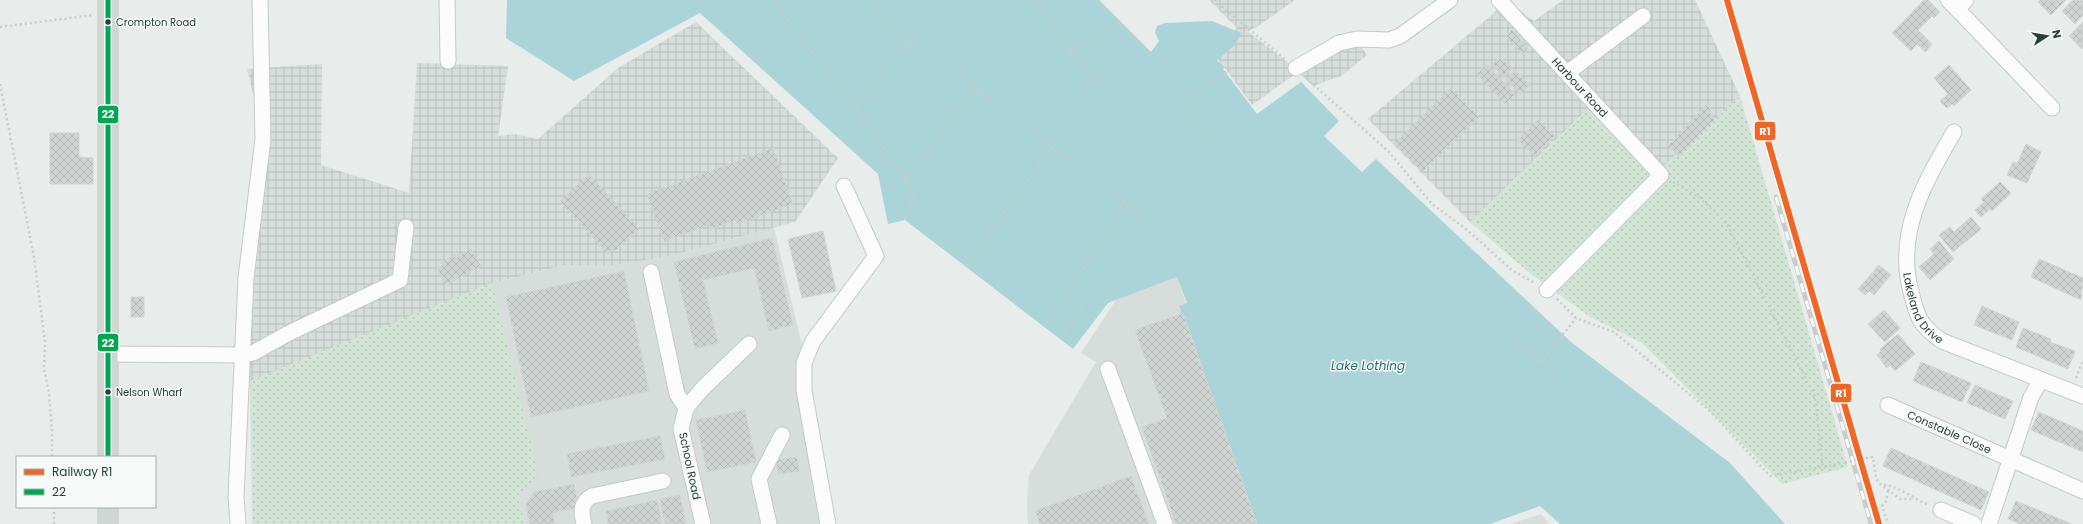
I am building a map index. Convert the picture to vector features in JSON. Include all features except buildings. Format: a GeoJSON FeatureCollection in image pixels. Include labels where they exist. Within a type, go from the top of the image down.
{"type":"FeatureCollection","features":[{"type":"Feature","properties":{"kind":"main road"},"geometry":{"type":"LineString","coordinates":[[108,8],[108,456]]}},
{"type":"Feature","properties":{"kind":"main road"},"geometry":{"type":"LineString","coordinates":[[108,508],[108,524]]}},
{"type":"Feature","properties":{"kind":"street"},"geometry":{"type":"LineString","coordinates":[[238,524],[236,496],[246,278],[262,139],[260,0]]}},
{"type":"Feature","properties":{"kind":"street"},"geometry":{"type":"LineString","coordinates":[[447,0],[448,61]]}},
{"type":"Feature","properties":{"kind":"street"},"geometry":{"type":"LineString","coordinates":[[1296,68],[1340,43],[1357,39],[1389,40],[1400,36],[1450,0]]}},
{"type":"Feature","properties":{"kind":"street","name":"Harbour Road"},"geometry":{"type":"LineString","coordinates":[[1499,0],[1661,175]]}},
{"type":"Feature","properties":{"kind":"street"},"geometry":{"type":"LineString","coordinates":[[1957,3],[2052,108]]}},
{"type":"Feature","properties":{"kind":"street"},"geometry":{"type":"LineString","coordinates":[[1567,73],[1643,16]]}},
{"type":"Feature","properties":{"kind":"street","name":"Lakeland Drive"},"geometry":{"type":"LineString","coordinates":[[1954,132],[1929,175],[1912,217],[1906,253],[1907,278],[1915,308],[1926,330],[1942,341],[2083,396]]}},
{"type":"Feature","properties":{"kind":"street"},"geometry":{"type":"LineString","coordinates":[[1547,290],[1661,175]]}},
{"type":"Feature","properties":{"kind":"street"},"geometry":{"type":"LineString","coordinates":[[828,524],[804,390],[804,363],[814,342],[876,256],[844,186]]}},
{"type":"Feature","properties":{"kind":"street"},"geometry":{"type":"LineString","coordinates":[[108,354],[243,355],[254,353],[289,333],[400,280],[406,227]]}},
{"type":"Feature","properties":{"kind":"street"},"geometry":{"type":"LineString","coordinates":[[651,272],[677,394],[686,408],[703,388],[749,344]]}},
{"type":"Feature","properties":{"kind":"street"},"geometry":{"type":"LineString","coordinates":[[1108,369],[1165,524]]}},
{"type":"Feature","properties":{"kind":"street"},"geometry":{"type":"LineString","coordinates":[[1989,524],[2032,397],[2041,380]]}},
{"type":"Feature","properties":{"kind":"street","name":"Constable Close"},"geometry":{"type":"LineString","coordinates":[[1888,405],[2083,491]]}},
{"type":"Feature","properties":{"kind":"street","name":"School Road"},"geometry":{"type":"LineString","coordinates":[[686,408],[681,429],[703,524]]}},
{"type":"Feature","properties":{"kind":"street"},"geometry":{"type":"LineString","coordinates":[[769,524],[759,479],[782,435]]}},
{"type":"Feature","properties":{"kind":"street"},"geometry":{"type":"LineString","coordinates":[[584,524],[581,510],[585,500],[592,496],[663,481]]}},
{"type":"Feature","properties":{"kind":"street"},"geometry":{"type":"LineString","coordinates":[[1941,510],[1974,524]]}},
{"type":"Feature","properties":{"kind":"path"},"geometry":{"type":"LineString","coordinates":[[772,0],[856,109],[915,191],[905,220]]}},
{"type":"Feature","properties":{"kind":"path"},"geometry":{"type":"LineString","coordinates":[[870,0],[906,45]]}},
{"type":"Feature","properties":{"kind":"path"},"geometry":{"type":"LineString","coordinates":[[1033,0],[1070,51],[1097,77]]}},
{"type":"Feature","properties":{"kind":"path"},"geometry":{"type":"LineString","coordinates":[[1214,0],[1296,68],[1389,152],[1432,204],[1466,229],[1513,271],[1547,290],[1576,318],[1614,332],[1643,355],[1710,411],[1770,476],[1823,469],[1873,457],[1878,483],[1884,486],[1900,500],[1913,499]]}},
{"type":"Feature","properties":{"kind":"path"},"geometry":{"type":"LineString","coordinates":[[0,27],[90,15],[108,8]]}},
{"type":"Feature","properties":{"kind":"path"},"geometry":{"type":"LineString","coordinates":[[1070,51],[1120,20]]}},
{"type":"Feature","properties":{"kind":"path"},"geometry":{"type":"LineString","coordinates":[[856,109],[920,26]]}},
{"type":"Feature","properties":{"kind":"path"},"geometry":{"type":"LineString","coordinates":[[1082,92],[1108,68]]}},
{"type":"Feature","properties":{"kind":"path"},"geometry":{"type":"LineString","coordinates":[[1213,144],[1181,103],[1230,69]]}},
{"type":"Feature","properties":{"kind":"path"},"geometry":{"type":"LineString","coordinates":[[959,73],[992,100]]}},
{"type":"Feature","properties":{"kind":"path"},"geometry":{"type":"LineString","coordinates":[[0,84],[35,264],[45,342],[44,369],[49,393],[52,429],[52,456]]}},
{"type":"Feature","properties":{"kind":"path"},"geometry":{"type":"LineString","coordinates":[[906,179],[976,86]]}},
{"type":"Feature","properties":{"kind":"path"},"geometry":{"type":"LineString","coordinates":[[1034,129],[1069,159]]}},
{"type":"Feature","properties":{"kind":"path"},"geometry":{"type":"LineString","coordinates":[[966,266],[1052,146]]}},
{"type":"Feature","properties":{"kind":"path"},"geometry":{"type":"LineString","coordinates":[[1661,175],[1699,197],[1728,224],[1815,397],[1823,469]]}},
{"type":"Feature","properties":{"kind":"path"},"geometry":{"type":"LineString","coordinates":[[1108,190],[1148,220]]}},
{"type":"Feature","properties":{"kind":"path"},"geometry":{"type":"LineString","coordinates":[[1043,326],[1129,205]]}},
{"type":"Feature","properties":{"kind":"path"},"geometry":{"type":"LineString","coordinates":[[1061,340],[1086,300]]}},
{"type":"Feature","properties":{"kind":"path"},"geometry":{"type":"LineString","coordinates":[[1541,362],[1576,318]]}},
{"type":"Feature","properties":{"kind":"path"},"geometry":{"type":"LineString","coordinates":[[1518,343],[1558,376]]}},
{"type":"Feature","properties":{"kind":"path"},"geometry":{"type":"LineString","coordinates":[[2074,383],[2083,361]]}},
{"type":"Feature","properties":{"kind":"path"},"geometry":{"type":"LineString","coordinates":[[1884,486],[1891,486],[1913,499],[1941,510]]}},
{"type":"Feature","properties":{"kind":"path"},"geometry":{"type":"LineString","coordinates":[[1888,490],[1886,501],[1882,506],[1888,524]]}},
{"type":"Feature","properties":{"kind":"path"},"geometry":{"type":"LineString","coordinates":[[54,508],[54,524]]}},
{"type":"Feature","properties":{"kind":"shaded area"},"geometry":{"type":"Polygon","coordinates":[[[1209,0],[1295,0],[1257,27],[1247,31],[1290,64],[1356,40],[1367,55],[1341,76],[1313,86],[1298,72],[1252,105],[1213,52],[1237,28],[1209,0]]]}},
{"type":"Feature","properties":{"kind":"shaded area"},"geometry":{"type":"Polygon","coordinates":[[[1563,0],[1695,0],[1740,96],[1652,177],[1589,108],[1470,222],[1368,119],[1507,2],[1534,21],[1563,0]]]}},
{"type":"Feature","properties":{"kind":"shaded area"},"geometry":{"type":"Polygon","coordinates":[[[696,22],[838,158],[795,222],[666,257],[608,266],[564,265],[492,283],[238,386],[259,118],[247,69],[322,64],[321,165],[409,193],[417,63],[508,66],[498,136],[515,134],[538,139],[618,68],[696,22]]]}},
{"type":"Feature","properties":{"kind":"shaded area"},"geometry":{"type":"Polygon","coordinates":[[[774,228],[802,345],[796,369],[825,524],[525,524],[518,495],[492,283],[564,265],[608,266],[666,257],[774,228]]]}},
{"type":"Feature","properties":{"kind":"shaded area"},"geometry":{"type":"Polygon","coordinates":[[[1177,277],[1262,524],[1028,524],[1027,504],[1029,475],[1096,362],[1081,353],[1116,300],[1177,277]]]}},
{"type":"Feature","properties":{"kind":"shaded area"},"geometry":{"type":"Polygon","coordinates":[[[1541,514],[1550,524],[1511,524],[1541,514]]]}},
{"type":"Feature","properties":{"kind":"green space"},"geometry":{"type":"Polygon","coordinates":[[[1740,96],[1848,467],[1782,484],[1642,343],[1590,317],[1531,274],[1470,222],[1589,108],[1652,177],[1740,96]]]}},
{"type":"Feature","properties":{"kind":"green space"},"geometry":{"type":"Polygon","coordinates":[[[492,283],[538,474],[518,495],[525,524],[252,524],[250,381],[492,283]]]}},
{"type":"Feature","properties":{"kind":"water","name":"Lake Lothing"},"geometry":{"type":"Polygon","coordinates":[[[507,0],[1099,0],[1151,52],[1159,41],[1155,33],[1157,26],[1165,23],[1212,21],[1241,33],[1235,45],[1217,60],[1225,67],[1223,69],[1257,114],[1301,82],[1339,121],[1324,136],[1362,172],[1376,159],[1571,342],[1730,463],[1785,524],[1560,524],[1540,506],[1490,524],[1257,524],[1179,306],[1187,303],[1177,277],[1108,303],[1073,349],[905,220],[888,224],[878,174],[700,13],[574,81],[506,38],[507,0]]]}},
{"type":"Feature","properties":{"kind":"railway"},"geometry":{"type":"LineString","coordinates":[[1727,0],[1818,314]]}},
{"type":"Feature","properties":{"kind":"railway"},"geometry":{"type":"LineString","coordinates":[[1776,197],[1871,524]]}},
{"type":"Feature","properties":{"kind":"rail line","name":"R1"},"geometry":{"type":"LineString","coordinates":[[1727,0],[1879,524]]}},
{"type":"Feature","properties":{"kind":"transit line","name":"22"},"geometry":{"type":"LineString","coordinates":[[108,0],[108,456]]}},
{"type":"Feature","properties":{"kind":"place","name":"Crompton Road"},"geometry":{"type":"Point","coordinates":[108,22]}},
{"type":"Feature","properties":{"kind":"place","name":"Nelson Wharf"},"geometry":{"type":"Point","coordinates":[108,392]}}]}
